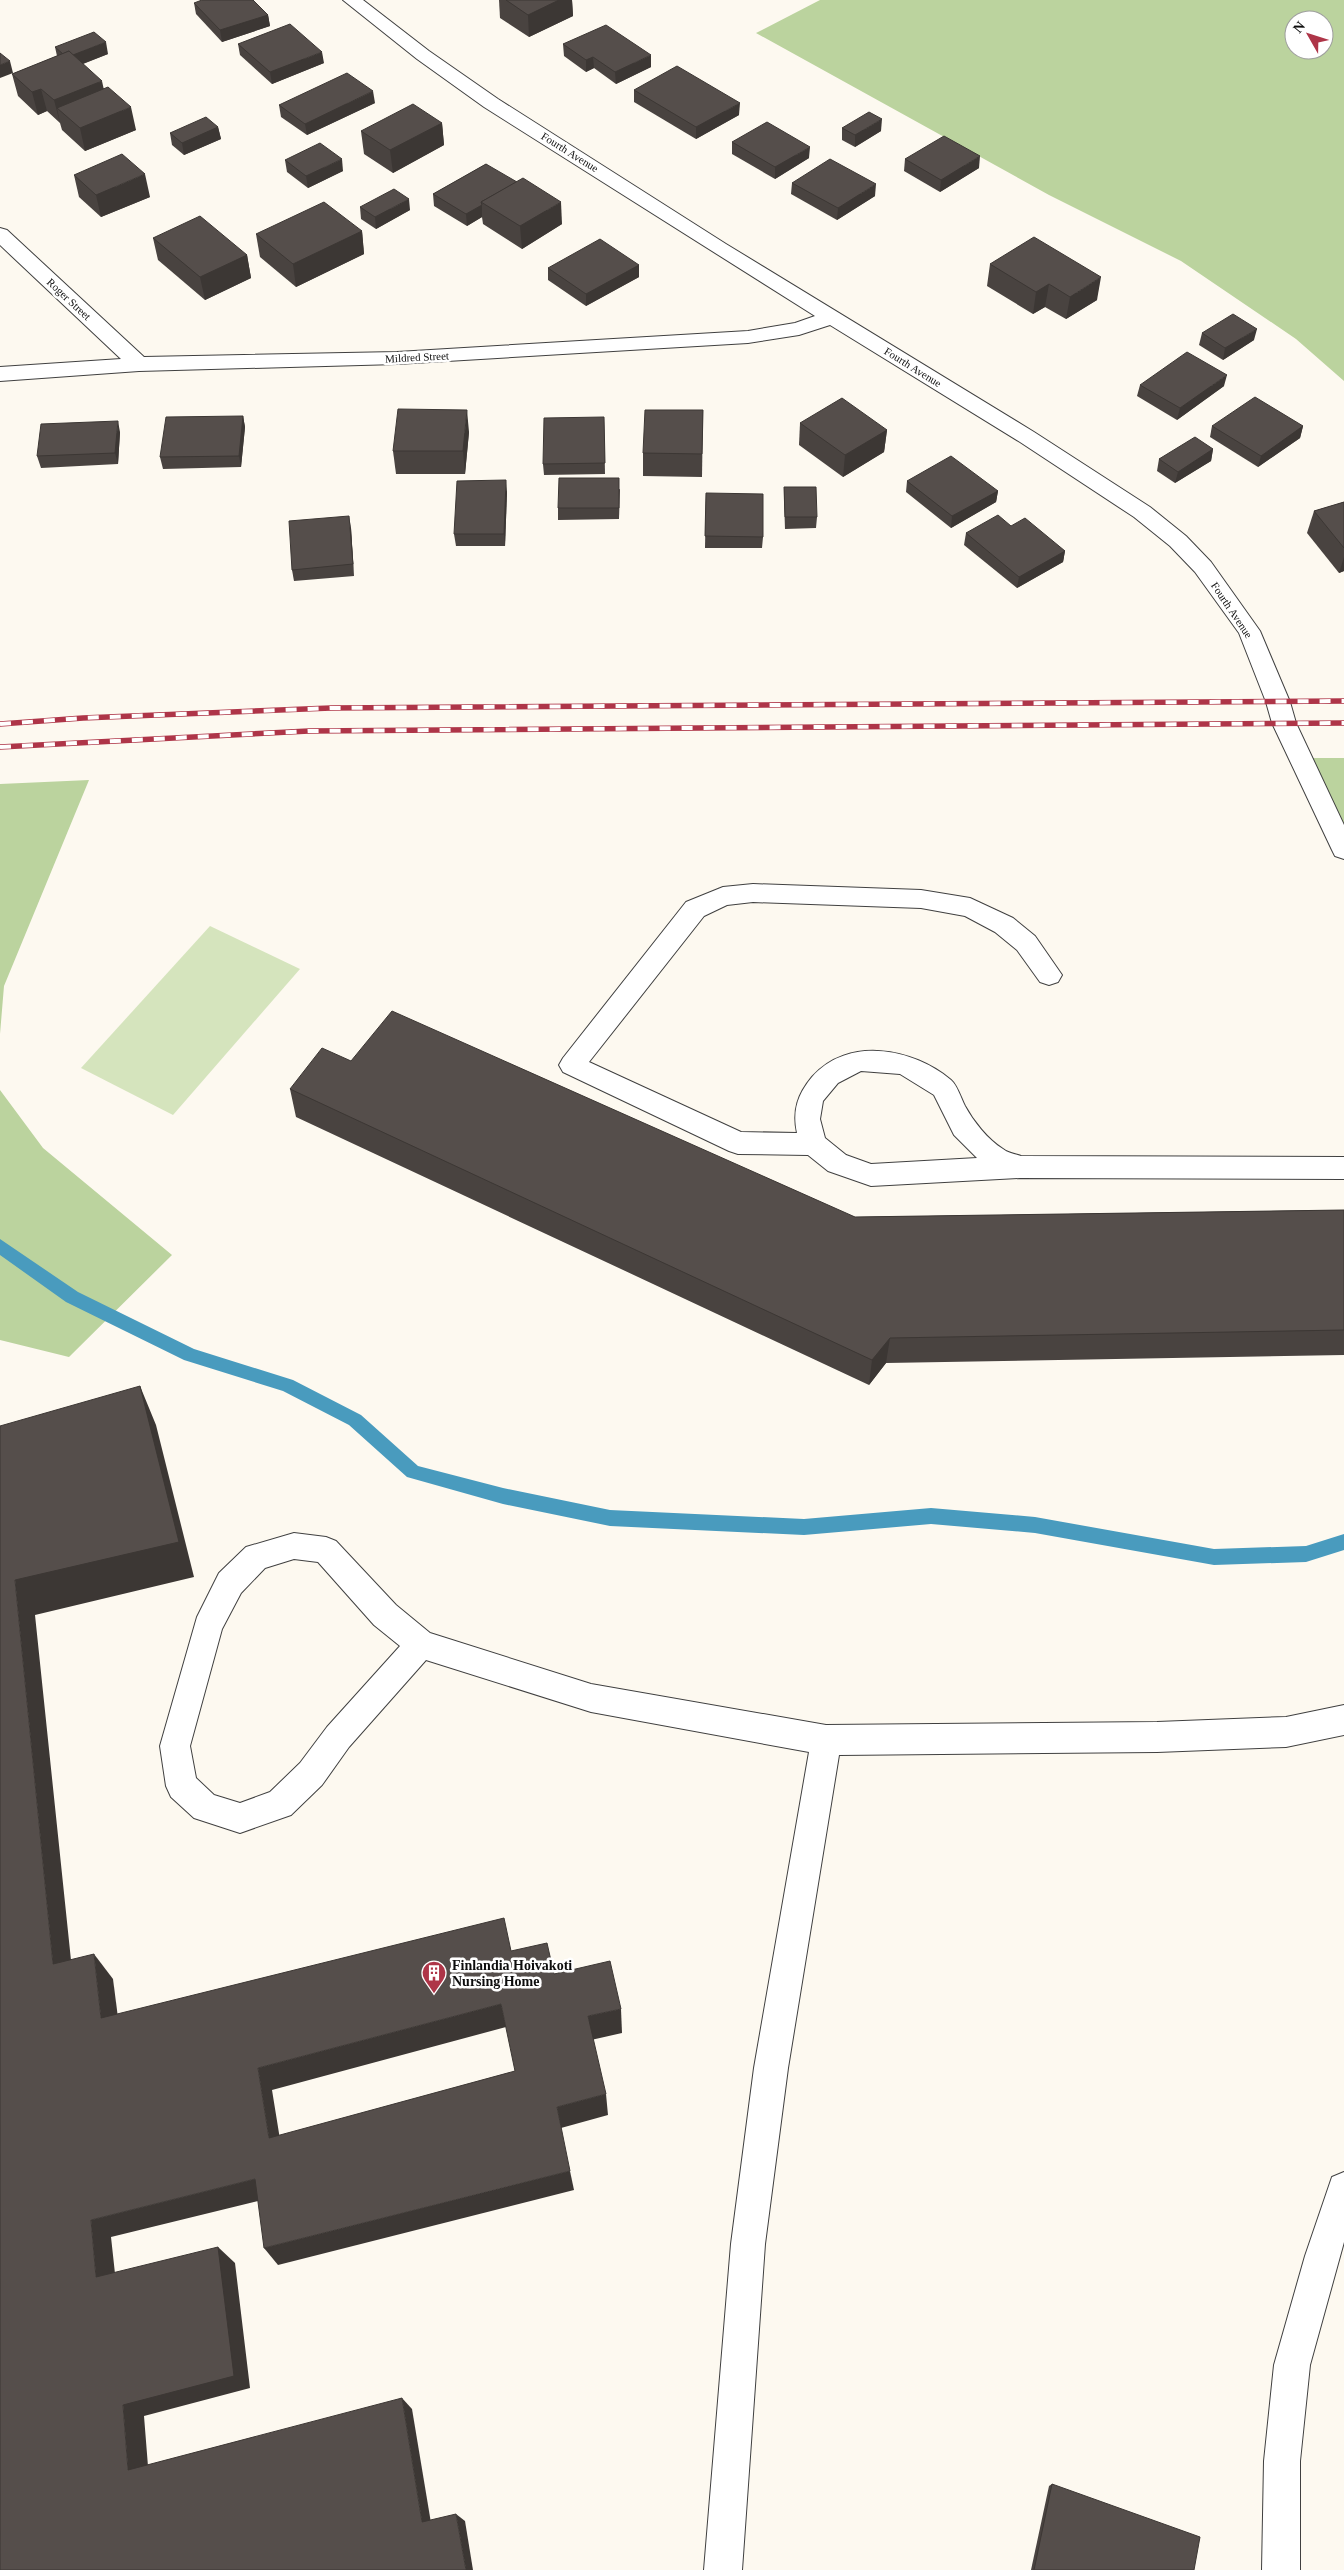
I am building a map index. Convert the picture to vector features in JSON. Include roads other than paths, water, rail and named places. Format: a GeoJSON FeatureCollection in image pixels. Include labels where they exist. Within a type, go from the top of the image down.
{"type":"FeatureCollection","features":[{"type":"Feature","properties":{"kind":"street","name":"Fourth Avenue"},"geometry":{"type":"LineString","coordinates":[[352,0],[423,55],[491,103],[1035,442],[1142,512],[1178,541],[1203,567],[1249,631],[1278,702],[1284,723],[1344,850]]}},
{"type":"Feature","properties":{"kind":"street","name":"Roger Street"},"geometry":{"type":"LineString","coordinates":[[0,234],[138,364]]}},
{"type":"Feature","properties":{"kind":"street","name":"Mildred Street"},"geometry":{"type":"LineString","coordinates":[[0,374],[138,364],[397,358],[748,337],[799,329],[831,316]]}},
{"type":"Feature","properties":{"kind":"street"},"geometry":{"type":"LineString","coordinates":[[813,1144],[738,1143],[572,1065],[695,909],[723,896],[752,893],[921,899],[970,907],[1004,925],[1026,943],[1049,975]]}},
{"type":"Feature","properties":{"kind":"street"},"geometry":{"type":"LineString","coordinates":[[1020,1167],[993,1157],[963,1127],[943,1088],[905,1064],[858,1061],[829,1076],[811,1097],[807,1119],[813,1144],[837,1164],[871,1175],[1020,1167],[1344,1168]]}},
{"type":"Feature","properties":{"kind":"street"},"geometry":{"type":"LineString","coordinates":[[421,1644],[338,1737],[311,1774],[280,1804],[240,1818],[205,1806],[182,1786],[175,1746],[208,1627],[230,1583],[256,1557],[294,1546],[326,1550],[385,1615],[421,1644],[591,1698],[826,1740],[1157,1737],[1236,1734],[1286,1732],[1344,1720]]}},
{"type":"Feature","properties":{"kind":"street"},"geometry":{"type":"LineString","coordinates":[[723,2570],[748,2244],[771,2068],[826,1740]]}},
{"type":"Feature","properties":{"kind":"street"},"geometry":{"type":"LineString","coordinates":[[1281,2570],[1282,2461],[1292,2365],[1322,2256],[1344,2189]]}},
{"type":"Feature","properties":{"kind":"waterway"},"geometry":{"type":"LineString","coordinates":[[0,1246],[72,1297],[190,1355],[287,1385],[355,1420],[413,1472],[503,1496],[610,1518],[804,1527],[931,1516],[1035,1525],[1214,1557],[1306,1554],[1344,1542]]}},
{"type":"Feature","properties":{"kind":"railway"},"geometry":{"type":"LineString","coordinates":[[0,724],[83,718],[331,708],[1344,701]]}},
{"type":"Feature","properties":{"kind":"railway"},"geometry":{"type":"LineString","coordinates":[[0,747],[309,731],[1344,723]]}},
{"type":"Feature","properties":{"kind":"place","name":"Finlandia Hoivakoti Nursing Home"},"geometry":{"type":"Point","coordinates":[434,1994]}}]}
